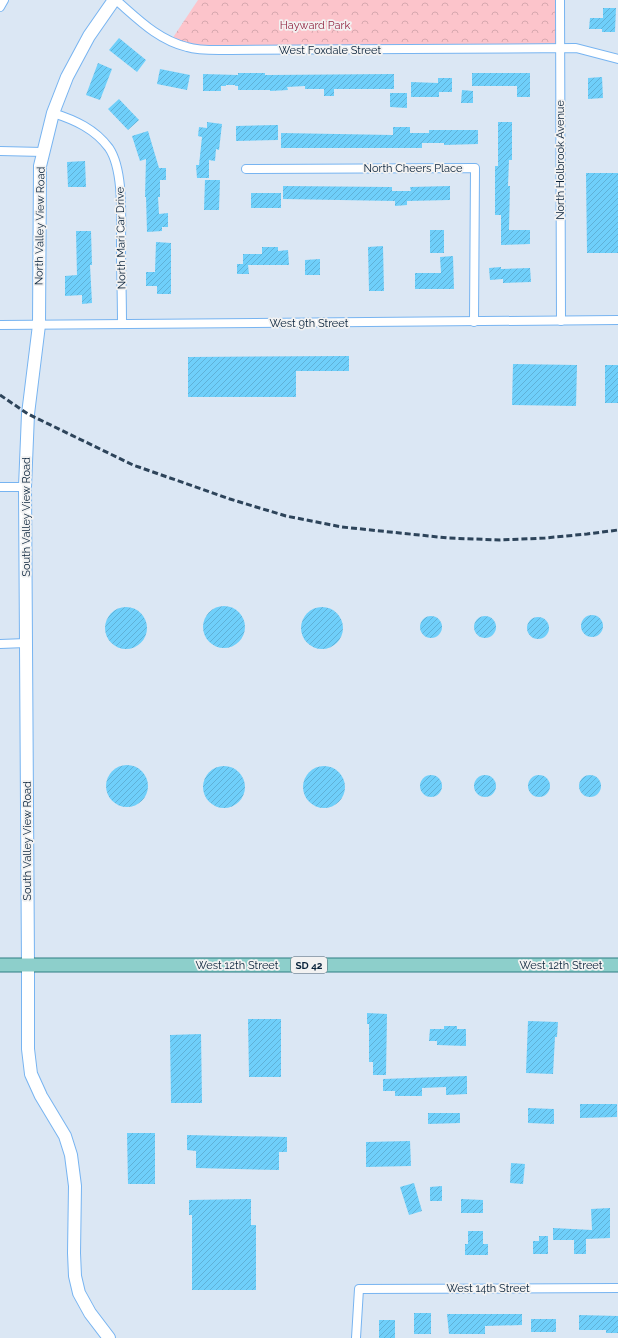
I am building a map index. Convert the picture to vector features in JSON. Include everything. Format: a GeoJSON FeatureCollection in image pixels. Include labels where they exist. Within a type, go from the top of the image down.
{"type":"FeatureCollection","features":[{"type":"Feature","properties":{"kind":"main road","name":"West 12th Street"},"geometry":{"type":"LineString","coordinates":[[0,965],[618,965]]}},
{"type":"Feature","properties":{"kind":"street"},"geometry":{"type":"LineString","coordinates":[[0,7],[4,0]]}},
{"type":"Feature","properties":{"kind":"street","name":"West Foxdale Street"},"geometry":{"type":"LineString","coordinates":[[115,0],[148,28],[170,42],[188,48],[207,50],[576,48],[618,59]]}},
{"type":"Feature","properties":{"kind":"street","name":"North Valley View Road"},"geometry":{"type":"LineString","coordinates":[[38,325],[39,177],[43,152],[53,112],[67,77],[89,36],[115,0]]}},
{"type":"Feature","properties":{"kind":"street","name":"North Holbrook Avenue"},"geometry":{"type":"LineString","coordinates":[[560,0],[561,321]]}},
{"type":"Feature","properties":{"kind":"street","name":"North Mari Car Drive"},"geometry":{"type":"LineString","coordinates":[[53,112],[80,123],[92,131],[110,149],[115,160],[120,185],[122,324]]}},
{"type":"Feature","properties":{"kind":"street"},"geometry":{"type":"LineString","coordinates":[[0,151],[43,152]]}},
{"type":"Feature","properties":{"kind":"street","name":"North Cheers Place"},"geometry":{"type":"LineString","coordinates":[[246,169],[475,168],[474,322]]}},
{"type":"Feature","properties":{"kind":"street","name":"West 9th Street"},"geometry":{"type":"LineString","coordinates":[[0,325],[618,320]]}},
{"type":"Feature","properties":{"kind":"street","name":"South Valley View Road"},"geometry":{"type":"LineString","coordinates":[[38,325],[28,414],[25,487],[28,1050],[31,1074],[41,1096],[65,1136],[71,1155],[75,1186],[75,1276],[79,1293],[90,1313],[109,1338]]}},
{"type":"Feature","properties":{"kind":"street"},"geometry":{"type":"LineString","coordinates":[[0,487],[25,487]]}},
{"type":"Feature","properties":{"kind":"street"},"geometry":{"type":"LineString","coordinates":[[0,644],[26,643]]}},
{"type":"Feature","properties":{"kind":"street","name":"West 14th Street"},"geometry":{"type":"LineString","coordinates":[[356,1338],[359,1289],[618,1288]]}},
{"type":"Feature","properties":{"kind":"green space","name":"Hayward Park"},"geometry":{"type":"Polygon","coordinates":[[[198,0],[560,0],[559,48],[207,50],[170,42],[198,0]]]}},
{"type":"Feature","properties":{"kind":"building"},"geometry":{"type":"Polygon","coordinates":[[[603,8],[616,8],[615,32],[602,32],[602,29],[589,29],[590,18],[603,18],[603,8]]]}},
{"type":"Feature","properties":{"kind":"building"},"geometry":{"type":"Polygon","coordinates":[[[119,38],[146,60],[137,72],[109,50],[119,38]]]}},
{"type":"Feature","properties":{"kind":"building"},"geometry":{"type":"Polygon","coordinates":[[[98,63],[112,69],[100,100],[86,95],[98,63]]]}},
{"type":"Feature","properties":{"kind":"building"},"geometry":{"type":"Polygon","coordinates":[[[160,69],[190,75],[187,90],[157,84],[160,69]]]}},
{"type":"Feature","properties":{"kind":"building"},"geometry":{"type":"Polygon","coordinates":[[[238,73],[265,73],[265,75],[394,74],[394,89],[334,89],[334,96],[324,96],[324,89],[305,89],[305,86],[287,87],[288,90],[270,91],[238,90],[238,86],[226,85],[221,86],[221,91],[203,91],[203,74],[238,75],[238,73]]]}},
{"type":"Feature","properties":{"kind":"building"},"geometry":{"type":"Polygon","coordinates":[[[472,73],[530,73],[530,97],[517,97],[517,86],[472,86],[472,73]]]}},
{"type":"Feature","properties":{"kind":"building"},"geometry":{"type":"Polygon","coordinates":[[[602,77],[603,98],[588,99],[588,78],[602,77]]]}},
{"type":"Feature","properties":{"kind":"building"},"geometry":{"type":"Polygon","coordinates":[[[438,78],[452,78],[452,92],[439,92],[439,97],[411,97],[411,82],[438,83],[438,78]]]}},
{"type":"Feature","properties":{"kind":"building"},"geometry":{"type":"Polygon","coordinates":[[[462,90],[473,91],[473,103],[461,103],[462,90]]]}},
{"type":"Feature","properties":{"kind":"building"},"geometry":{"type":"Polygon","coordinates":[[[390,93],[407,93],[407,108],[390,107],[390,93]]]}},
{"type":"Feature","properties":{"kind":"building"},"geometry":{"type":"Polygon","coordinates":[[[119,99],[139,120],[128,130],[108,109],[119,99]]]}},
{"type":"Feature","properties":{"kind":"building"},"geometry":{"type":"Polygon","coordinates":[[[207,122],[222,124],[219,150],[216,149],[215,161],[209,160],[209,178],[197,178],[196,165],[199,165],[202,137],[198,136],[199,127],[207,128],[207,122]]]}},
{"type":"Feature","properties":{"kind":"building"},"geometry":{"type":"Polygon","coordinates":[[[498,122],[512,122],[512,160],[509,160],[508,186],[510,186],[509,230],[530,230],[530,244],[501,245],[501,215],[495,215],[495,166],[498,166],[498,122]]]}},
{"type":"Feature","properties":{"kind":"building"},"geometry":{"type":"Polygon","coordinates":[[[278,125],[278,140],[236,141],[236,126],[278,125]]]}},
{"type":"Feature","properties":{"kind":"building"},"geometry":{"type":"Polygon","coordinates":[[[393,127],[410,127],[410,133],[429,133],[429,130],[478,130],[478,144],[444,145],[444,143],[422,143],[422,148],[281,148],[281,133],[393,135],[393,127]]]}},
{"type":"Feature","properties":{"kind":"building"},"geometry":{"type":"Polygon","coordinates":[[[148,131],[159,168],[166,168],[166,180],[160,180],[160,197],[158,197],[159,214],[168,213],[168,227],[162,227],[162,231],[147,232],[145,197],[146,159],[140,161],[132,136],[148,131]]]}},
{"type":"Feature","properties":{"kind":"building"},"geometry":{"type":"Polygon","coordinates":[[[85,161],[86,187],[68,187],[67,162],[85,161]]]}},
{"type":"Feature","properties":{"kind":"building"},"geometry":{"type":"Polygon","coordinates":[[[586,173],[618,173],[618,253],[587,253],[586,173]]]}},
{"type":"Feature","properties":{"kind":"building"},"geometry":{"type":"Polygon","coordinates":[[[205,180],[220,180],[219,210],[204,210],[205,180]]]}},
{"type":"Feature","properties":{"kind":"building"},"geometry":{"type":"Polygon","coordinates":[[[283,186],[392,187],[392,191],[411,191],[410,187],[450,186],[450,200],[407,201],[407,205],[395,206],[395,201],[283,199],[283,186]]]}},
{"type":"Feature","properties":{"kind":"building"},"geometry":{"type":"Polygon","coordinates":[[[251,193],[281,193],[281,208],[251,208],[251,193]]]}},
{"type":"Feature","properties":{"kind":"building"},"geometry":{"type":"Polygon","coordinates":[[[430,230],[444,230],[444,253],[430,253],[430,230]]]}},
{"type":"Feature","properties":{"kind":"building"},"geometry":{"type":"Polygon","coordinates":[[[76,231],[91,231],[92,265],[90,265],[92,303],[82,304],[82,295],[65,296],[65,276],[77,275],[76,231]]]}},
{"type":"Feature","properties":{"kind":"building"},"geometry":{"type":"Polygon","coordinates":[[[156,242],[171,243],[171,294],[157,294],[157,286],[146,286],[146,272],[155,272],[156,242]]]}},
{"type":"Feature","properties":{"kind":"building"},"geometry":{"type":"Polygon","coordinates":[[[383,246],[384,291],[369,291],[368,247],[383,246]]]}},
{"type":"Feature","properties":{"kind":"building"},"geometry":{"type":"Polygon","coordinates":[[[262,247],[278,247],[278,251],[288,250],[289,265],[248,265],[249,274],[237,274],[237,264],[243,264],[243,254],[262,254],[262,247]]]}},
{"type":"Feature","properties":{"kind":"building"},"geometry":{"type":"Polygon","coordinates":[[[453,256],[454,289],[415,289],[415,273],[441,273],[440,257],[453,256]]]}},
{"type":"Feature","properties":{"kind":"building"},"geometry":{"type":"Polygon","coordinates":[[[320,259],[320,275],[305,275],[305,260],[320,259]]]}},
{"type":"Feature","properties":{"kind":"building"},"geometry":{"type":"Polygon","coordinates":[[[501,267],[501,269],[530,268],[531,282],[503,283],[503,279],[490,280],[489,268],[501,267]]]}},
{"type":"Feature","properties":{"kind":"building"},"geometry":{"type":"Polygon","coordinates":[[[349,356],[349,371],[296,371],[296,397],[188,397],[188,357],[349,356]]]}},
{"type":"Feature","properties":{"kind":"building"},"geometry":{"type":"Polygon","coordinates":[[[513,364],[577,365],[576,406],[512,405],[513,364]]]}},
{"type":"Feature","properties":{"kind":"building"},"geometry":{"type":"Polygon","coordinates":[[[605,365],[618,365],[618,403],[605,403],[605,365]]]}},
{"type":"Feature","properties":{"kind":"building"},"geometry":{"type":"Polygon","coordinates":[[[220,606],[228,606],[236,609],[242,615],[245,627],[242,639],[236,645],[228,648],[220,648],[212,645],[206,639],[203,631],[203,623],[206,615],[212,609],[220,606]]]}},
{"type":"Feature","properties":{"kind":"building"},"geometry":{"type":"Polygon","coordinates":[[[122,607],[130,607],[138,610],[144,616],[147,628],[144,640],[138,646],[130,649],[122,649],[114,646],[108,640],[105,632],[105,624],[108,616],[114,610],[122,607]]]}},
{"type":"Feature","properties":{"kind":"building"},"geometry":{"type":"Polygon","coordinates":[[[318,607],[326,607],[334,610],[340,616],[343,628],[340,640],[334,646],[326,649],[318,649],[310,646],[304,640],[301,632],[301,624],[304,616],[310,610],[318,607]]]}},
{"type":"Feature","properties":{"kind":"building"},"geometry":{"type":"Polygon","coordinates":[[[592,615],[600,618],[603,626],[600,634],[592,637],[584,634],[581,626],[584,618],[592,615]]]}},
{"type":"Feature","properties":{"kind":"building"},"geometry":{"type":"Polygon","coordinates":[[[431,616],[439,619],[442,627],[439,635],[431,638],[423,635],[420,627],[423,619],[431,616]]]}},
{"type":"Feature","properties":{"kind":"building"},"geometry":{"type":"Polygon","coordinates":[[[485,616],[493,619],[496,627],[493,635],[485,638],[477,635],[474,627],[477,619],[485,616]]]}},
{"type":"Feature","properties":{"kind":"building"},"geometry":{"type":"Polygon","coordinates":[[[538,617],[546,620],[549,628],[546,636],[538,639],[530,636],[527,628],[530,620],[538,617]]]}},
{"type":"Feature","properties":{"kind":"building"},"geometry":{"type":"Polygon","coordinates":[[[123,765],[131,765],[139,768],[145,774],[148,786],[145,798],[139,804],[131,807],[123,807],[115,804],[109,798],[106,790],[106,782],[109,774],[115,768],[123,765]]]}},
{"type":"Feature","properties":{"kind":"building"},"geometry":{"type":"Polygon","coordinates":[[[220,766],[228,766],[236,769],[242,775],[245,787],[242,799],[236,805],[228,808],[220,808],[212,805],[206,799],[203,791],[203,783],[206,775],[212,769],[220,766]]]}},
{"type":"Feature","properties":{"kind":"building"},"geometry":{"type":"Polygon","coordinates":[[[320,766],[328,766],[336,769],[342,775],[345,787],[342,799],[336,805],[328,808],[320,808],[312,805],[306,799],[303,791],[303,783],[306,775],[312,769],[320,766]]]}},
{"type":"Feature","properties":{"kind":"building"},"geometry":{"type":"Polygon","coordinates":[[[431,775],[439,778],[442,786],[439,794],[431,797],[423,794],[420,786],[423,778],[431,775]]]}},
{"type":"Feature","properties":{"kind":"building"},"geometry":{"type":"Polygon","coordinates":[[[485,775],[493,778],[496,786],[493,794],[485,797],[477,794],[474,786],[477,778],[485,775]]]}},
{"type":"Feature","properties":{"kind":"building"},"geometry":{"type":"Polygon","coordinates":[[[539,775],[547,778],[550,786],[547,794],[539,797],[531,794],[528,786],[531,778],[539,775]]]}},
{"type":"Feature","properties":{"kind":"building"},"geometry":{"type":"Polygon","coordinates":[[[590,775],[598,778],[601,786],[598,794],[590,797],[582,794],[579,786],[582,778],[590,775]]]}},
{"type":"Feature","properties":{"kind":"building"},"geometry":{"type":"Polygon","coordinates":[[[367,1013],[387,1014],[386,1075],[373,1075],[373,1062],[369,1062],[369,1024],[367,1024],[367,1013]]]}},
{"type":"Feature","properties":{"kind":"building"},"geometry":{"type":"Polygon","coordinates":[[[248,1019],[281,1019],[281,1077],[249,1077],[248,1019]]]}},
{"type":"Feature","properties":{"kind":"building"},"geometry":{"type":"Polygon","coordinates":[[[528,1021],[558,1022],[557,1037],[555,1037],[553,1074],[526,1073],[528,1021]]]}},
{"type":"Feature","properties":{"kind":"building"},"geometry":{"type":"Polygon","coordinates":[[[444,1026],[457,1026],[457,1029],[466,1029],[466,1046],[437,1045],[437,1041],[429,1041],[430,1029],[444,1029],[444,1026]]]}},
{"type":"Feature","properties":{"kind":"building"},"geometry":{"type":"Polygon","coordinates":[[[201,1034],[202,1103],[171,1103],[170,1035],[201,1034]]]}},
{"type":"Feature","properties":{"kind":"building"},"geometry":{"type":"Polygon","coordinates":[[[467,1076],[467,1094],[446,1095],[446,1087],[422,1088],[422,1096],[395,1096],[395,1091],[383,1091],[383,1079],[467,1076]]]}},
{"type":"Feature","properties":{"kind":"building"},"geometry":{"type":"Polygon","coordinates":[[[580,1104],[617,1104],[617,1117],[580,1118],[580,1104]]]}},
{"type":"Feature","properties":{"kind":"building"},"geometry":{"type":"Polygon","coordinates":[[[528,1108],[554,1109],[554,1124],[528,1123],[528,1108]]]}},
{"type":"Feature","properties":{"kind":"building"},"geometry":{"type":"Polygon","coordinates":[[[428,1113],[460,1113],[460,1123],[428,1124],[428,1113]]]}},
{"type":"Feature","properties":{"kind":"building"},"geometry":{"type":"Polygon","coordinates":[[[127,1133],[155,1133],[155,1184],[128,1184],[127,1133]]]}},
{"type":"Feature","properties":{"kind":"building"},"geometry":{"type":"Polygon","coordinates":[[[187,1135],[287,1137],[287,1152],[279,1152],[279,1170],[196,1168],[196,1151],[187,1150],[187,1135]]]}},
{"type":"Feature","properties":{"kind":"building"},"geometry":{"type":"Polygon","coordinates":[[[410,1141],[411,1166],[366,1167],[366,1142],[410,1141]]]}},
{"type":"Feature","properties":{"kind":"building"},"geometry":{"type":"Polygon","coordinates":[[[511,1163],[525,1164],[523,1184],[510,1183],[511,1163]]]}},
{"type":"Feature","properties":{"kind":"building"},"geometry":{"type":"Polygon","coordinates":[[[414,1183],[422,1211],[409,1215],[400,1187],[414,1183]]]}},
{"type":"Feature","properties":{"kind":"building"},"geometry":{"type":"Polygon","coordinates":[[[442,1186],[442,1201],[430,1201],[430,1187],[442,1186]]]}},
{"type":"Feature","properties":{"kind":"building"},"geometry":{"type":"Polygon","coordinates":[[[251,1199],[251,1225],[256,1225],[256,1290],[192,1290],[192,1215],[189,1215],[189,1200],[251,1199]]]}},
{"type":"Feature","properties":{"kind":"building"},"geometry":{"type":"Polygon","coordinates":[[[461,1199],[483,1200],[483,1213],[461,1213],[461,1199]]]}},
{"type":"Feature","properties":{"kind":"building"},"geometry":{"type":"Polygon","coordinates":[[[610,1208],[610,1238],[586,1239],[586,1254],[574,1254],[574,1240],[553,1240],[553,1228],[592,1230],[591,1209],[610,1208]]]}},
{"type":"Feature","properties":{"kind":"building"},"geometry":{"type":"Polygon","coordinates":[[[468,1231],[483,1231],[483,1244],[488,1244],[488,1255],[465,1255],[465,1244],[468,1244],[468,1231]]]}},
{"type":"Feature","properties":{"kind":"building"},"geometry":{"type":"Polygon","coordinates":[[[539,1236],[548,1236],[548,1254],[533,1254],[533,1241],[539,1241],[539,1236]]]}},
{"type":"Feature","properties":{"kind":"building"},"geometry":{"type":"Polygon","coordinates":[[[414,1313],[431,1313],[431,1334],[414,1334],[414,1313]]]}},
{"type":"Feature","properties":{"kind":"building"},"geometry":{"type":"Polygon","coordinates":[[[447,1314],[522,1314],[522,1325],[485,1326],[485,1334],[449,1334],[447,1314]]]}},
{"type":"Feature","properties":{"kind":"building"},"geometry":{"type":"Polygon","coordinates":[[[579,1315],[618,1316],[618,1333],[606,1333],[606,1330],[579,1330],[579,1315]]]}},
{"type":"Feature","properties":{"kind":"building"},"geometry":{"type":"Polygon","coordinates":[[[531,1319],[556,1319],[556,1332],[531,1332],[531,1319]]]}},
{"type":"Feature","properties":{"kind":"building"},"geometry":{"type":"Polygon","coordinates":[[[379,1320],[395,1320],[395,1338],[379,1338],[379,1320]]]}},
{"type":"Feature","properties":{"kind":"railway"},"geometry":{"type":"LineString","coordinates":[[0,395],[28,414],[133,465],[230,499],[286,516],[342,527],[448,538],[500,540],[545,538],[618,530]]}}]}
